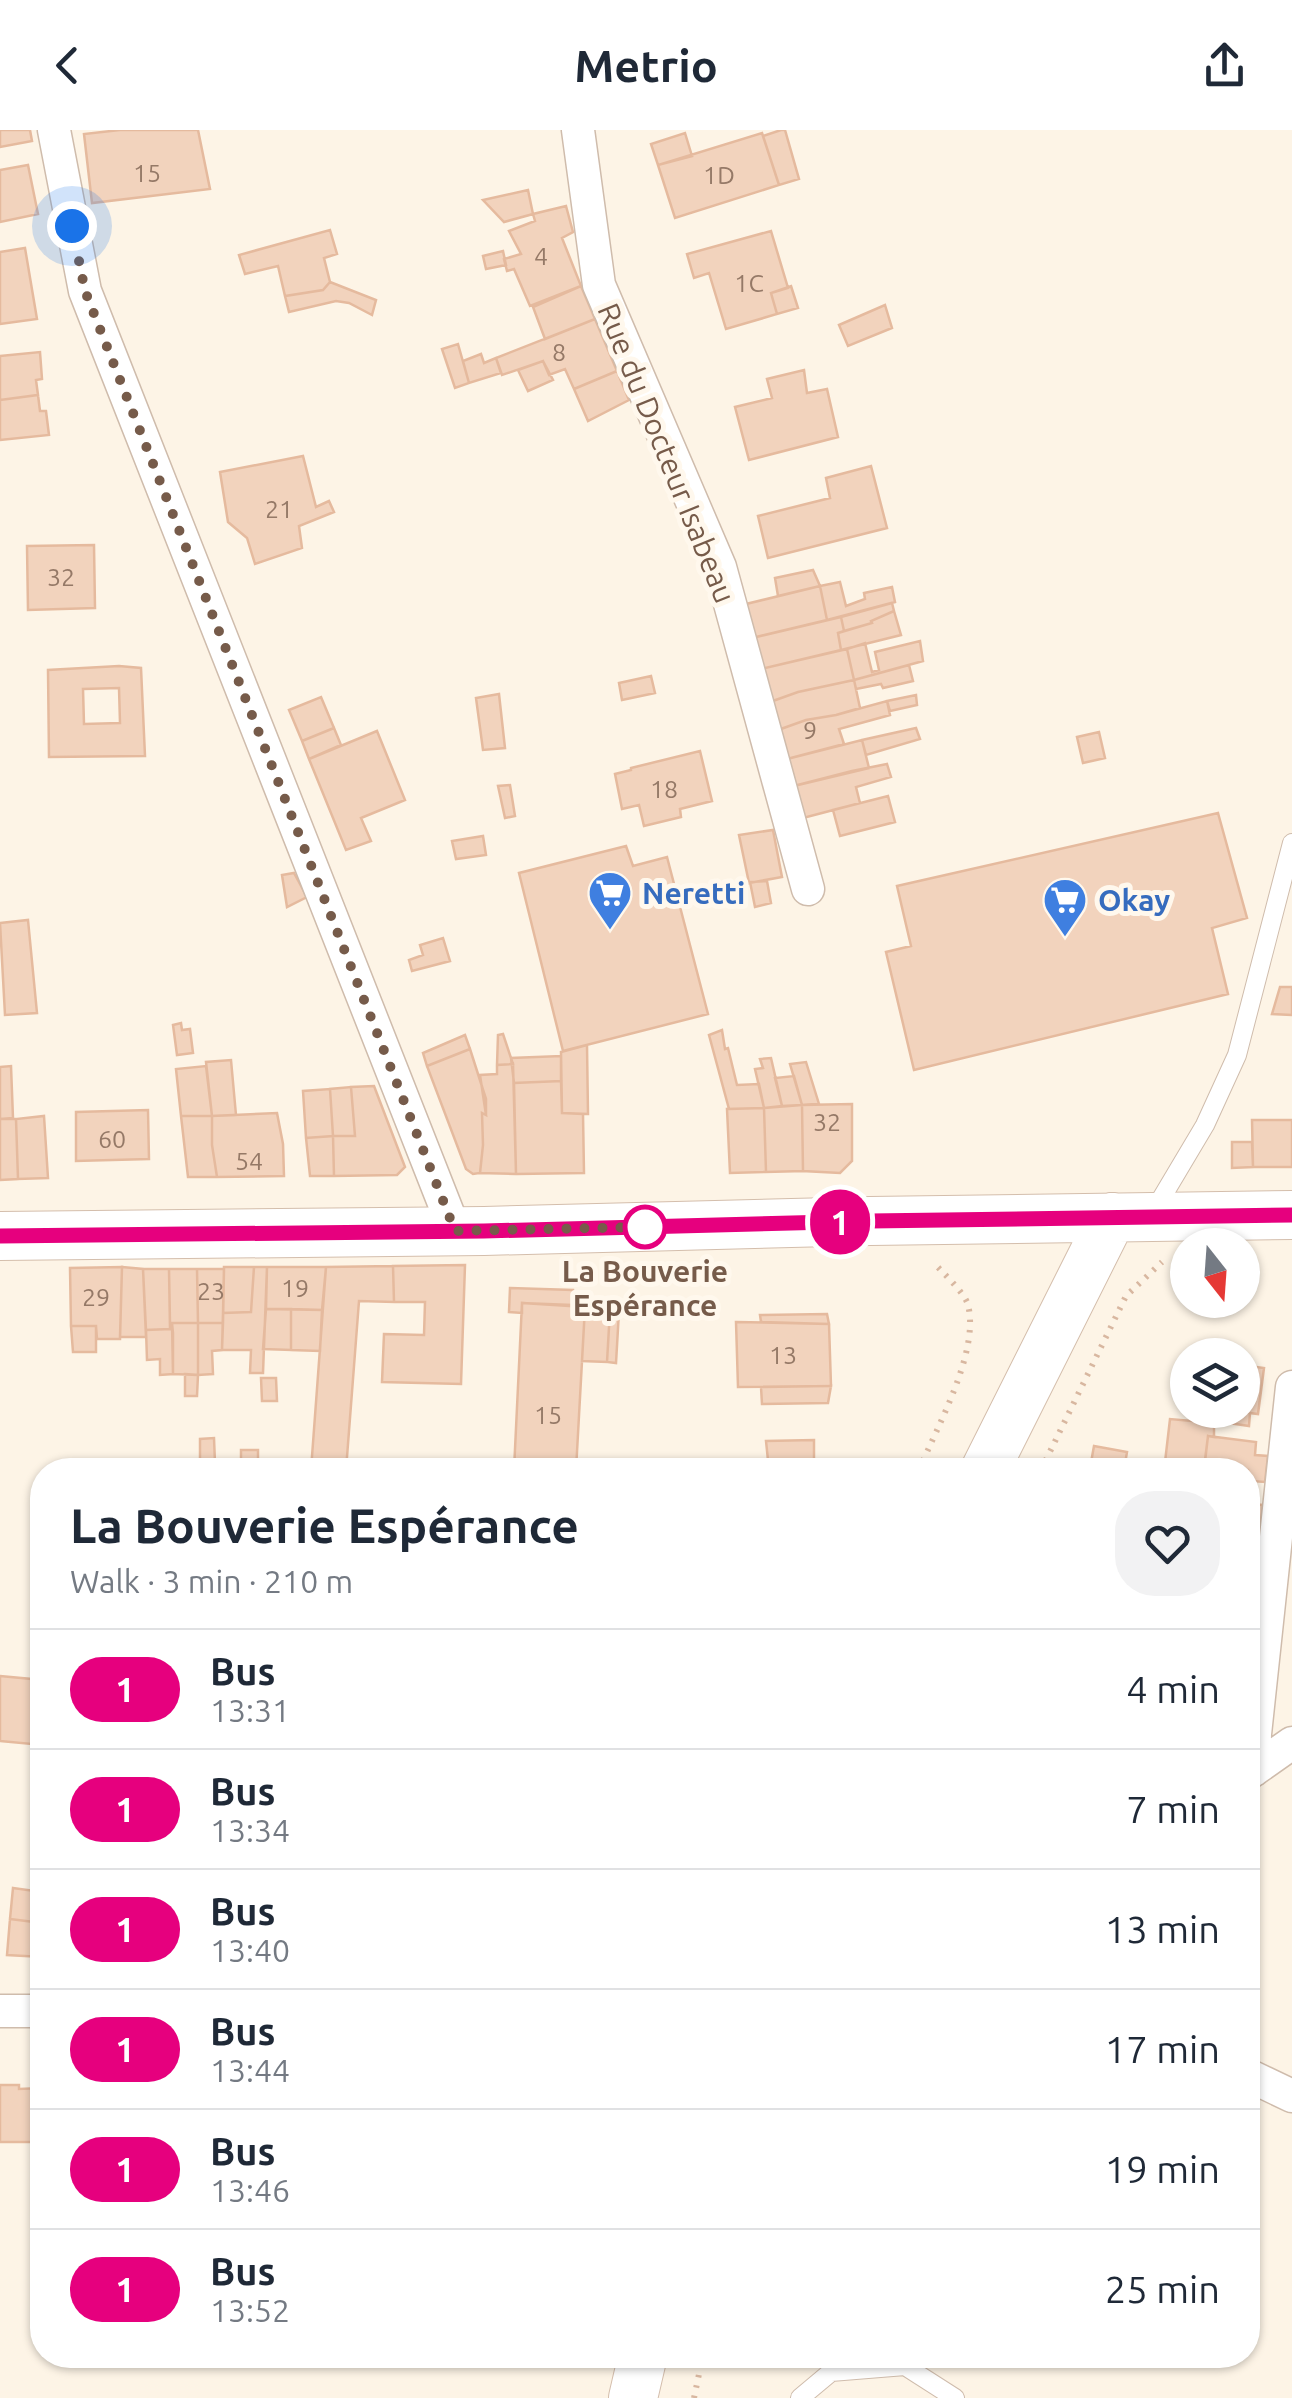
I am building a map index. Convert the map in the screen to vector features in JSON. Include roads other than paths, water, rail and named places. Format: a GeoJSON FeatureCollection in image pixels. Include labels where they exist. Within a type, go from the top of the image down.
{"type":"FeatureCollection","features":[{"type":"Feature","properties":{"kind":"main road"},"geometry":{"type":"LineString","coordinates":[[0,1236],[1292,1215]]}},
{"type":"Feature","properties":{"kind":"main road"},"geometry":{"type":"LineString","coordinates":[[992,1458],[1131,1218]]}},
{"type":"Feature","properties":{"kind":"main road"},"geometry":{"type":"LineString","coordinates":[[633,2398],[640,2368]]}},
{"type":"Feature","properties":{"kind":"street"},"geometry":{"type":"LineString","coordinates":[[54,130],[85,291],[455,1231]]}},
{"type":"Feature","properties":{"kind":"street","name":"Rue du Docteur Isabeau"},"geometry":{"type":"LineString","coordinates":[[578,130],[599,286],[720,567],[808,889]]}},
{"type":"Feature","properties":{"kind":"street"},"geometry":{"type":"LineString","coordinates":[[1260,1687],[1292,1387]]}},
{"type":"Feature","properties":{"kind":"street"},"geometry":{"type":"LineString","coordinates":[[1260,1766],[1292,1743]]}},
{"type":"Feature","properties":{"kind":"street"},"geometry":{"type":"LineString","coordinates":[[0,2011],[30,2011]]}},
{"type":"Feature","properties":{"kind":"street"},"geometry":{"type":"LineString","coordinates":[[1260,2081],[1292,2096]]}},
{"type":"Feature","properties":{"kind":"lane"},"geometry":{"type":"LineString","coordinates":[[1131,1218],[1205,1125],[1238,1056],[1292,843]]}},
{"type":"Feature","properties":{"kind":"lane"},"geometry":{"type":"LineString","coordinates":[[800,2398],[830,2372],[880,2368]]}},
{"type":"Feature","properties":{"kind":"lane"},"geometry":{"type":"LineString","coordinates":[[908,2368],[955,2398]]}},
{"type":"Feature","properties":{"kind":"place","name":"Neretti"},"geometry":{"type":"Point","coordinates":[610,931]}},
{"type":"Feature","properties":{"kind":"place","name":"Okay"},"geometry":{"type":"Point","coordinates":[1065,938]}},
{"type":"Feature","properties":{"kind":"place","name":"La Bouverie Espérance"},"geometry":{"type":"Point","coordinates":[645,1227]}}]}
